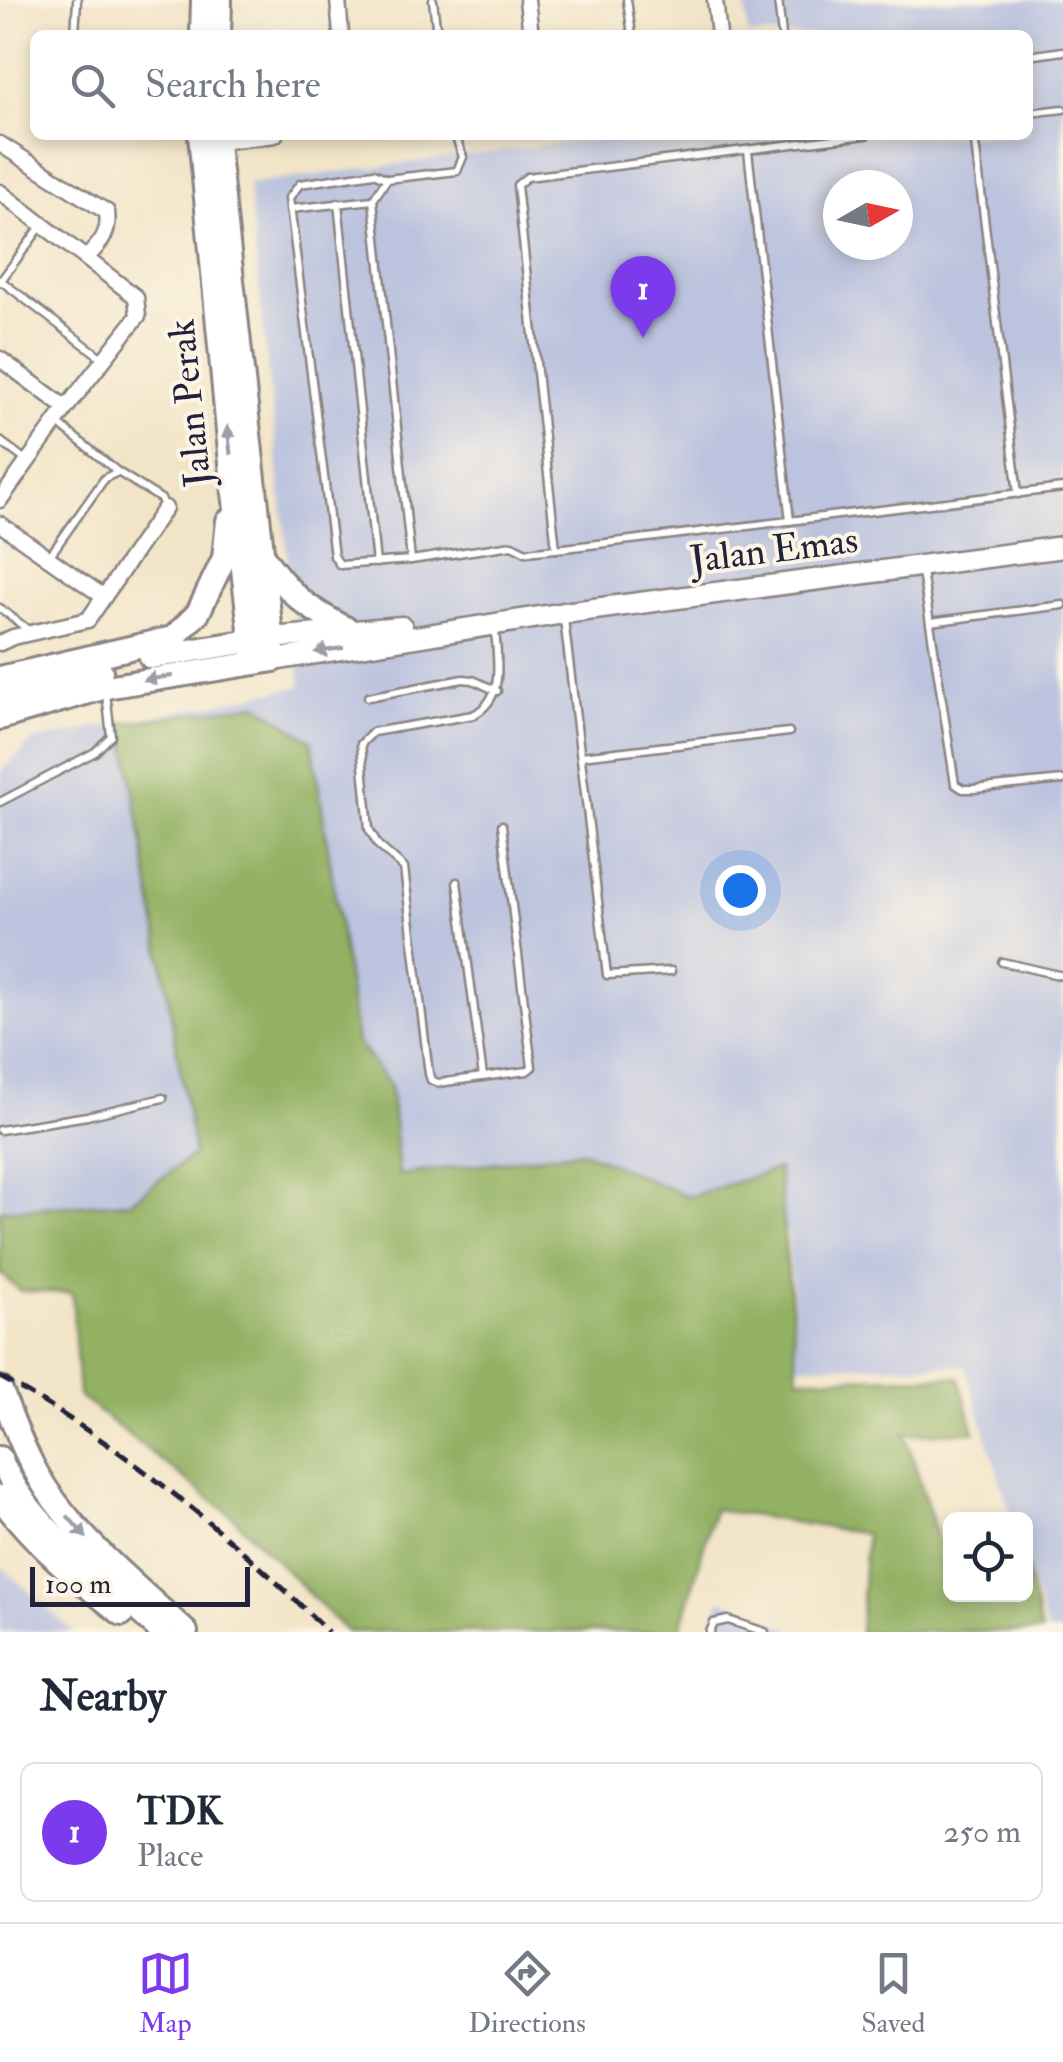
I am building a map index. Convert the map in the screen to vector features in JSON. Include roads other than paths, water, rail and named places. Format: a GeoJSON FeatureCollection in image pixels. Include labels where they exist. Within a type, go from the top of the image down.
{"type":"FeatureCollection","features":[{"type":"Feature","properties":{"kind":"main road"},"geometry":{"type":"LineString","coordinates":[[202,30],[203,0]]}},
{"type":"Feature","properties":{"kind":"main road"},"geometry":{"type":"LineString","coordinates":[[219,30],[220,0]]}},
{"type":"Feature","properties":{"kind":"main road","name":"Jalan Perak"},"geometry":{"type":"LineString","coordinates":[[208,140],[233,484],[262,650]]}},
{"type":"Feature","properties":{"kind":"main road","name":"Jalan Perak"},"geometry":{"type":"LineString","coordinates":[[208,140],[262,556],[262,650]]}},
{"type":"Feature","properties":{"kind":"main road"},"geometry":{"type":"LineString","coordinates":[[5,679],[166,641],[180,633],[198,612],[224,558],[233,484]]}},
{"type":"Feature","properties":{"kind":"main road","name":"Jalan Emas"},"geometry":{"type":"LineString","coordinates":[[0,699],[154,656],[262,650],[494,623],[1063,547]]}},
{"type":"Feature","properties":{"kind":"main road"},"geometry":{"type":"LineString","coordinates":[[262,556],[289,593],[349,630]]}},
{"type":"Feature","properties":{"kind":"main road","name":"Jalan Emas"},"geometry":{"type":"LineString","coordinates":[[0,718],[106,686],[349,630],[494,623]]}},
{"type":"Feature","properties":{"kind":"main road"},"geometry":{"type":"LineString","coordinates":[[0,1388],[22,1446],[52,1498],[93,1546],[186,1632]]}},
{"type":"Feature","properties":{"kind":"main road"},"geometry":{"type":"LineString","coordinates":[[0,1458],[22,1496],[70,1550],[161,1632]]}},
{"type":"Feature","properties":{"kind":"main road"},"geometry":{"type":"LineString","coordinates":[[0,1497],[14,1517],[65,1569],[144,1632]]}},
{"type":"Feature","properties":{"kind":"street"},"geometry":{"type":"LineString","coordinates":[[338,0],[341,30]]}},
{"type":"Feature","properties":{"kind":"street"},"geometry":{"type":"LineString","coordinates":[[527,0],[530,30]]}},
{"type":"Feature","properties":{"kind":"street"},"geometry":{"type":"LineString","coordinates":[[715,0],[718,30]]}},
{"type":"Feature","properties":{"kind":"street"},"geometry":{"type":"LineString","coordinates":[[0,144],[107,212],[109,225],[103,241],[87,257]]}},
{"type":"Feature","properties":{"kind":"street"},"geometry":{"type":"LineString","coordinates":[[0,192],[136,297],[138,316],[0,500]]}},
{"type":"Feature","properties":{"kind":"street"},"geometry":{"type":"LineString","coordinates":[[0,359],[66,408]]}},
{"type":"Feature","properties":{"kind":"street"},"geometry":{"type":"LineString","coordinates":[[0,643],[88,620],[165,508]]}},
{"type":"Feature","properties":{"kind":"street"},"geometry":{"type":"LineString","coordinates":[[0,524],[104,597]]}},
{"type":"Feature","properties":{"kind":"lane"},"geometry":{"type":"LineString","coordinates":[[74,30],[77,0]]}},
{"type":"Feature","properties":{"kind":"lane"},"geometry":{"type":"LineString","coordinates":[[433,0],[436,30]]}},
{"type":"Feature","properties":{"kind":"lane"},"geometry":{"type":"LineString","coordinates":[[628,0],[631,30]]}},
{"type":"Feature","properties":{"kind":"lane"},"geometry":{"type":"LineString","coordinates":[[778,0],[781,30]]}},
{"type":"Feature","properties":{"kind":"lane"},"geometry":{"type":"LineString","coordinates":[[1033,55],[1063,51]]}},
{"type":"Feature","properties":{"kind":"lane"},"geometry":{"type":"LineString","coordinates":[[1033,112],[1063,109]]}},
{"type":"Feature","properties":{"kind":"lane"},"geometry":{"type":"LineString","coordinates":[[456,140],[463,157],[457,171],[387,178],[374,173],[300,184],[289,198],[334,556],[340,564],[410,560],[512,545],[526,552],[556,549],[1063,488]]}},
{"type":"Feature","properties":{"kind":"lane"},"geometry":{"type":"LineString","coordinates":[[556,549],[518,185],[527,177],[827,140]]}},
{"type":"Feature","properties":{"kind":"lane"},"geometry":{"type":"LineString","coordinates":[[975,140],[1018,494]]}},
{"type":"Feature","properties":{"kind":"lane"},"geometry":{"type":"LineString","coordinates":[[748,150],[790,521]]}},
{"type":"Feature","properties":{"kind":"lane"},"geometry":{"type":"LineString","coordinates":[[387,178],[372,200],[410,560]]}},
{"type":"Feature","properties":{"kind":"lane"},"geometry":{"type":"LineString","coordinates":[[290,209],[372,200]]}},
{"type":"Feature","properties":{"kind":"lane"},"geometry":{"type":"LineString","coordinates":[[338,203],[376,562]]}},
{"type":"Feature","properties":{"kind":"lane"},"geometry":{"type":"LineString","coordinates":[[42,224],[0,281],[104,360]]}},
{"type":"Feature","properties":{"kind":"lane"},"geometry":{"type":"LineString","coordinates":[[56,422],[118,472],[161,499],[165,508]]}},
{"type":"Feature","properties":{"kind":"lane"},"geometry":{"type":"LineString","coordinates":[[0,441],[28,462]]}},
{"type":"Feature","properties":{"kind":"lane"},"geometry":{"type":"LineString","coordinates":[[48,558],[106,478],[118,472]]}},
{"type":"Feature","properties":{"kind":"lane"},"geometry":{"type":"LineString","coordinates":[[921,566],[955,784],[974,790],[1063,780]]}},
{"type":"Feature","properties":{"kind":"lane"},"geometry":{"type":"LineString","coordinates":[[930,622],[1063,606]]}},
{"type":"Feature","properties":{"kind":"lane"},"geometry":{"type":"LineString","coordinates":[[0,608],[32,633]]}},
{"type":"Feature","properties":{"kind":"lane"},"geometry":{"type":"LineString","coordinates":[[564,612],[607,975],[670,972]]}},
{"type":"Feature","properties":{"kind":"lane"},"geometry":{"type":"LineString","coordinates":[[494,623],[497,692],[487,708],[473,715],[373,732],[360,744],[369,829],[378,846],[404,868],[431,1080],[438,1083],[527,1071],[532,1067],[502,825]]}},
{"type":"Feature","properties":{"kind":"lane"},"geometry":{"type":"LineString","coordinates":[[368,697],[463,679],[497,692]]}},
{"type":"Feature","properties":{"kind":"lane"},"geometry":{"type":"LineString","coordinates":[[0,802],[95,752],[111,736],[106,686]]}},
{"type":"Feature","properties":{"kind":"lane"},"geometry":{"type":"LineString","coordinates":[[580,756],[788,732]]}},
{"type":"Feature","properties":{"kind":"lane"},"geometry":{"type":"LineString","coordinates":[[457,882],[483,1078]]}},
{"type":"Feature","properties":{"kind":"lane"},"geometry":{"type":"LineString","coordinates":[[1002,962],[1063,976]]}},
{"type":"Feature","properties":{"kind":"lane"},"geometry":{"type":"LineString","coordinates":[[0,1130],[163,1098]]}},
{"type":"Feature","properties":{"kind":"lane"},"geometry":{"type":"LineString","coordinates":[[710,1632],[714,1623],[728,1620],[765,1632]]}},
{"type":"Feature","properties":{"kind":"railway"},"geometry":{"type":"LineString","coordinates":[[0,1377],[89,1431],[173,1493],[328,1632]]}},
{"type":"Feature","properties":{"kind":"place","name":"TDK"},"geometry":{"type":"Point","coordinates":[643,338]}}]}
